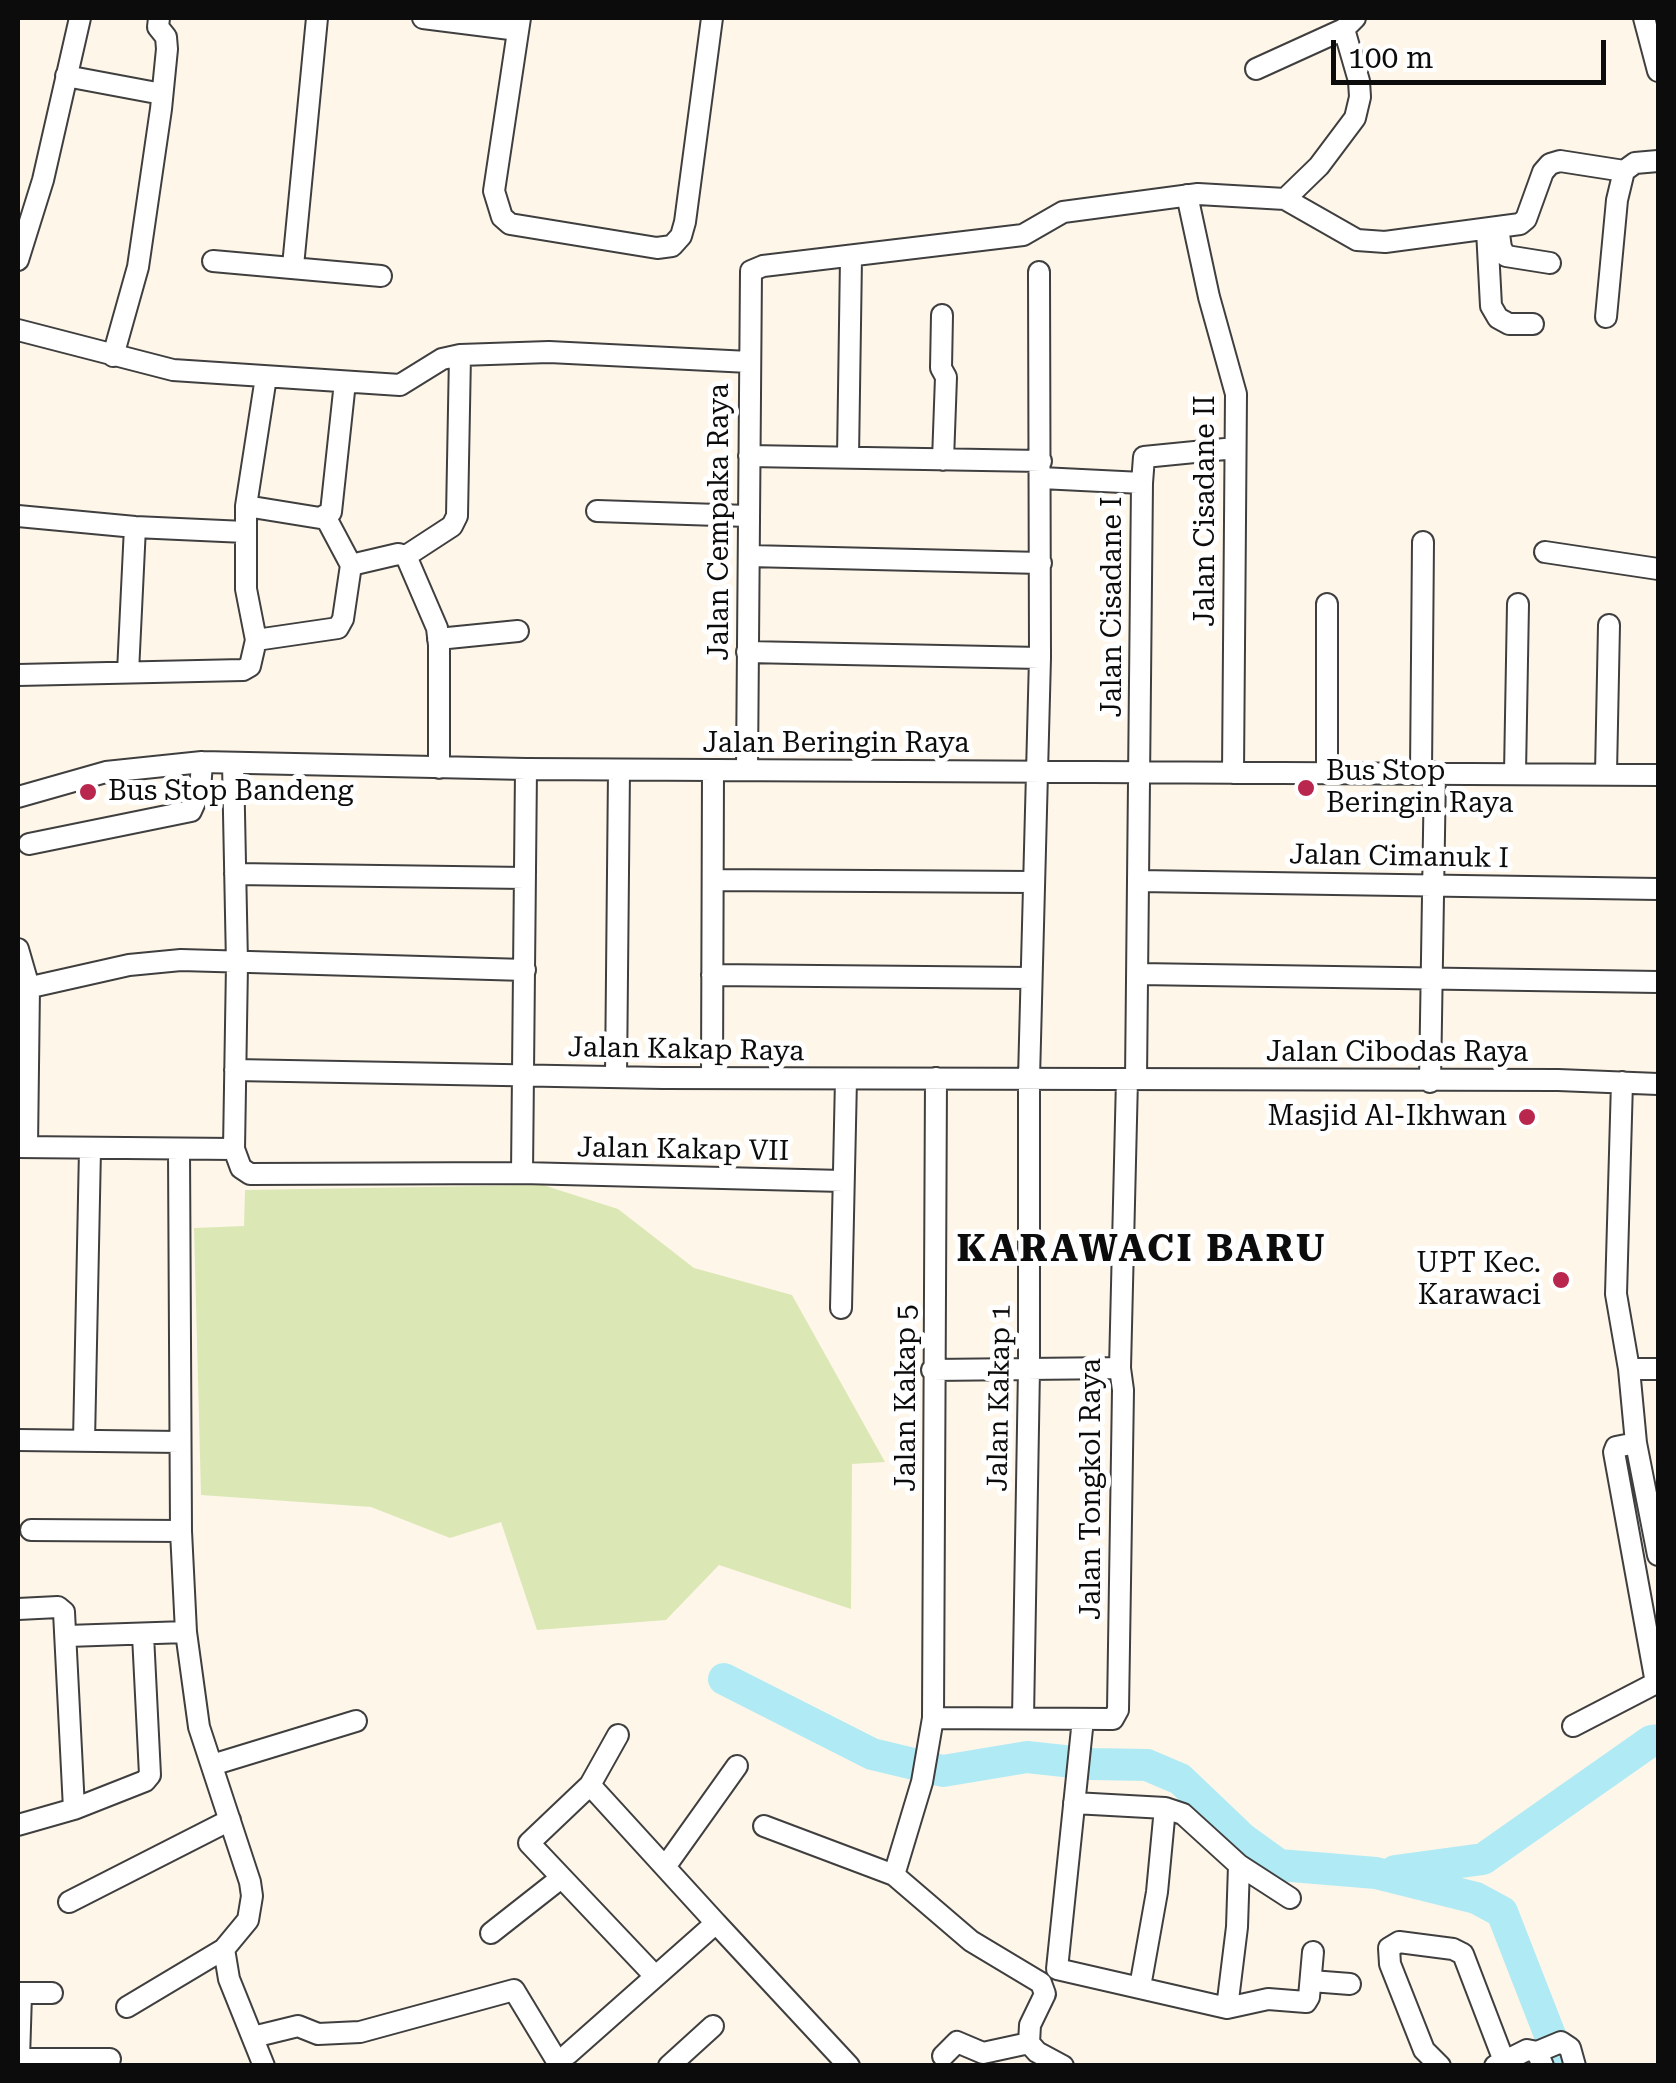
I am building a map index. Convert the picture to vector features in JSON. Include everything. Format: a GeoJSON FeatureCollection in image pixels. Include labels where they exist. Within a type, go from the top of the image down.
{"type":"FeatureCollection","features":[{"type":"Feature","properties":{"kind":"street"},"geometry":{"type":"LineString","coordinates":[[18,260],[42,180],[80,18]]}},
{"type":"Feature","properties":{"kind":"street"},"geometry":{"type":"LineString","coordinates":[[114,356],[140,254],[162,94],[167,49],[166,37],[158,27],[159,18]]}},
{"type":"Feature","properties":{"kind":"street"},"geometry":{"type":"LineString","coordinates":[[293,266],[317,18]]}},
{"type":"Feature","properties":{"kind":"street"},"geometry":{"type":"LineString","coordinates":[[423,18],[519,24],[494,191],[502,217],[510,224],[657,248],[672,246],[685,222],[712,18]]}},
{"type":"Feature","properties":{"kind":"street"},"geometry":{"type":"LineString","coordinates":[[1644,18],[1658,71]]}},
{"type":"Feature","properties":{"kind":"street"},"geometry":{"type":"LineString","coordinates":[[1256,70],[1350,23],[1359,108],[1338,143],[1286,199]]}},
{"type":"Feature","properties":{"kind":"street"},"geometry":{"type":"LineString","coordinates":[[66,76],[162,94]]}},
{"type":"Feature","properties":{"kind":"street"},"geometry":{"type":"LineString","coordinates":[[848,456],[851,258],[1023,235],[1063,212],[1214,193],[1286,199],[1358,240],[1372,243],[1520,224],[1526,219],[1543,172],[1550,164],[1560,162],[1624,172]]}},
{"type":"Feature","properties":{"kind":"street"},"geometry":{"type":"LineString","coordinates":[[1606,317],[1617,200],[1624,172],[1635,164],[1658,162]]}},
{"type":"Feature","properties":{"kind":"street","name":"Jalan Cisadane II"},"geometry":{"type":"LineString","coordinates":[[1187,194],[1237,407],[1232,773]]}},
{"type":"Feature","properties":{"kind":"street"},"geometry":{"type":"LineString","coordinates":[[1492,229],[1506,256],[1550,263]]}},
{"type":"Feature","properties":{"kind":"street"},"geometry":{"type":"LineString","coordinates":[[1492,229],[1491,306],[1498,318],[1509,324],[1533,324]]}},
{"type":"Feature","properties":{"kind":"street","name":"Jalan Cempaka Raya"},"geometry":{"type":"LineString","coordinates":[[747,770],[750,274],[763,266],[851,258]]}},
{"type":"Feature","properties":{"kind":"street"},"geometry":{"type":"LineString","coordinates":[[213,261],[381,276]]}},
{"type":"Feature","properties":{"kind":"street","name":"Jalan Kakap 1"},"geometry":{"type":"LineString","coordinates":[[1023,1718],[1030,978],[1040,658],[1038,272]]}},
{"type":"Feature","properties":{"kind":"street"},"geometry":{"type":"LineString","coordinates":[[942,314],[942,368],[946,377],[944,460]]}},
{"type":"Feature","properties":{"kind":"street"},"geometry":{"type":"LineString","coordinates":[[18,330],[174,370],[400,386],[442,359],[460,355],[549,352],[748,362]]}},
{"type":"Feature","properties":{"kind":"street"},"geometry":{"type":"LineString","coordinates":[[351,565],[398,554],[406,556],[446,533],[457,516],[460,355]]}},
{"type":"Feature","properties":{"kind":"street"},"geometry":{"type":"LineString","coordinates":[[18,674],[243,670],[250,666],[256,640],[246,589],[246,506],[266,377]]}},
{"type":"Feature","properties":{"kind":"street"},"geometry":{"type":"LineString","coordinates":[[326,518],[331,512],[345,382]]}},
{"type":"Feature","properties":{"kind":"street"},"geometry":{"type":"LineString","coordinates":[[1142,483],[1144,457],[1234,448]]}},
{"type":"Feature","properties":{"kind":"street","name":"Jalan Cisadane I"},"geometry":{"type":"LineString","coordinates":[[748,456],[944,460],[1142,483],[1140,773]]}},
{"type":"Feature","properties":{"kind":"street"},"geometry":{"type":"LineString","coordinates":[[246,506],[326,518]]}},
{"type":"Feature","properties":{"kind":"street"},"geometry":{"type":"LineString","coordinates":[[597,511],[748,516]]}},
{"type":"Feature","properties":{"kind":"street"},"geometry":{"type":"LineString","coordinates":[[18,516],[245,532]]}},
{"type":"Feature","properties":{"kind":"street"},"geometry":{"type":"LineString","coordinates":[[256,640],[338,628],[343,619],[351,565],[326,518]]}},
{"type":"Feature","properties":{"kind":"street"},"geometry":{"type":"LineString","coordinates":[[128,672],[136,527]]}},
{"type":"Feature","properties":{"kind":"street"},"geometry":{"type":"LineString","coordinates":[[1423,542],[1432,886],[1430,1082]]}},
{"type":"Feature","properties":{"kind":"street"},"geometry":{"type":"LineString","coordinates":[[1545,552],[1658,569]]}},
{"type":"Feature","properties":{"kind":"street"},"geometry":{"type":"LineString","coordinates":[[406,556],[437,628],[439,768]]}},
{"type":"Feature","properties":{"kind":"street"},"geometry":{"type":"LineString","coordinates":[[749,556],[1040,563]]}},
{"type":"Feature","properties":{"kind":"street"},"geometry":{"type":"LineString","coordinates":[[1327,604],[1327,772]]}},
{"type":"Feature","properties":{"kind":"street"},"geometry":{"type":"LineString","coordinates":[[1514,773],[1518,604]]}},
{"type":"Feature","properties":{"kind":"street"},"geometry":{"type":"LineString","coordinates":[[1606,773],[1609,625]]}},
{"type":"Feature","properties":{"kind":"street"},"geometry":{"type":"LineString","coordinates":[[438,639],[518,631]]}},
{"type":"Feature","properties":{"kind":"street"},"geometry":{"type":"LineString","coordinates":[[747,652],[1040,658]]}},
{"type":"Feature","properties":{"kind":"street"},"geometry":{"type":"LineString","coordinates":[[30,844],[191,811],[200,790],[196,762]]}},
{"type":"Feature","properties":{"kind":"street","name":"Jalan Beringin Raya"},"geometry":{"type":"LineString","coordinates":[[18,796],[106,772],[196,762],[526,770],[1658,774]]}},
{"type":"Feature","properties":{"kind":"street"},"geometry":{"type":"LineString","coordinates":[[18,949],[23,988],[22,1146],[234,1149],[237,964],[233,763]]}},
{"type":"Feature","properties":{"kind":"street"},"geometry":{"type":"LineString","coordinates":[[522,1174],[526,770]]}},
{"type":"Feature","properties":{"kind":"street"},"geometry":{"type":"LineString","coordinates":[[616,1077],[619,770]]}},
{"type":"Feature","properties":{"kind":"street"},"geometry":{"type":"LineString","coordinates":[[712,1078],[713,770]]}},
{"type":"Feature","properties":{"kind":"street","name":"Jalan Tongkol Raya"},"geometry":{"type":"LineString","coordinates":[[933,1718],[1113,1719],[1118,1710],[1120,1368],[1139,974],[1140,773]]}},
{"type":"Feature","properties":{"kind":"street"},"geometry":{"type":"LineString","coordinates":[[235,874],[525,878]]}},
{"type":"Feature","properties":{"kind":"street"},"geometry":{"type":"LineString","coordinates":[[713,880],[1032,882]]}},
{"type":"Feature","properties":{"kind":"street","name":"Jalan Cimanuk I"},"geometry":{"type":"LineString","coordinates":[[1139,881],[1658,889]]}},
{"type":"Feature","properties":{"kind":"street"},"geometry":{"type":"LineString","coordinates":[[23,988],[153,962],[525,970]]}},
{"type":"Feature","properties":{"kind":"street"},"geometry":{"type":"LineString","coordinates":[[712,974],[1030,978]]}},
{"type":"Feature","properties":{"kind":"street"},"geometry":{"type":"LineString","coordinates":[[1139,974],[1658,982]]}},
{"type":"Feature","properties":{"kind":"street","name":"Jalan Kakap Raya"},"geometry":{"type":"LineString","coordinates":[[234,1070],[712,1078],[1132,1079]]}},
{"type":"Feature","properties":{"kind":"street","name":"Jalan Kakap 5"},"geometry":{"type":"LineString","coordinates":[[894,1875],[922,1782],[933,1718],[936,1078]]}},
{"type":"Feature","properties":{"kind":"street"},"geometry":{"type":"LineString","coordinates":[[841,1308],[846,1079]]}},
{"type":"Feature","properties":{"kind":"street","name":"Jalan Cibodas Raya"},"geometry":{"type":"LineString","coordinates":[[1132,1079],[1658,1084]]}},
{"type":"Feature","properties":{"kind":"street"},"geometry":{"type":"LineString","coordinates":[[1622,1082],[1616,1294],[1636,1444],[1658,1555]]}},
{"type":"Feature","properties":{"kind":"street"},"geometry":{"type":"LineString","coordinates":[[84,1441],[90,1149]]}},
{"type":"Feature","properties":{"kind":"street","name":"Jalan Kakap VII"},"geometry":{"type":"LineString","coordinates":[[234,1149],[241,1168],[250,1174],[522,1174],[843,1181]]}},
{"type":"Feature","properties":{"kind":"street"},"geometry":{"type":"LineString","coordinates":[[126,2007],[224,1949],[248,1920],[252,1896],[246,1866],[199,1728],[186,1632],[180,1531],[179,1151]]}},
{"type":"Feature","properties":{"kind":"street"},"geometry":{"type":"LineString","coordinates":[[932,1370],[1120,1368]]}},
{"type":"Feature","properties":{"kind":"street"},"geometry":{"type":"LineString","coordinates":[[1629,1369],[1658,1369]]}},
{"type":"Feature","properties":{"kind":"street"},"geometry":{"type":"LineString","coordinates":[[18,1440],[180,1442]]}},
{"type":"Feature","properties":{"kind":"street"},"geometry":{"type":"LineString","coordinates":[[1573,1726],[1657,1682],[1614,1452],[1616,1447],[1636,1444]]}},
{"type":"Feature","properties":{"kind":"street"},"geometry":{"type":"LineString","coordinates":[[31,1530],[180,1531]]}},
{"type":"Feature","properties":{"kind":"street"},"geometry":{"type":"LineString","coordinates":[[18,1609],[62,1608],[68,1636],[74,1809]]}},
{"type":"Feature","properties":{"kind":"street"},"geometry":{"type":"LineString","coordinates":[[68,1636],[186,1632]]}},
{"type":"Feature","properties":{"kind":"street"},"geometry":{"type":"LineString","coordinates":[[18,1825],[74,1809],[145,1781],[150,1775],[144,1635]]}},
{"type":"Feature","properties":{"kind":"street"},"geometry":{"type":"LineString","coordinates":[[1083,1719],[1057,1969],[1228,2008],[1268,1999],[1306,2002],[1310,1997],[1313,1952]]}},
{"type":"Feature","properties":{"kind":"street"},"geometry":{"type":"LineString","coordinates":[[212,1766],[356,1721]]}},
{"type":"Feature","properties":{"kind":"street"},"geometry":{"type":"LineString","coordinates":[[618,1735],[590,1785],[529,1843],[655,1976]]}},
{"type":"Feature","properties":{"kind":"street"},"geometry":{"type":"LineString","coordinates":[[665,1867],[736,1766]]}},
{"type":"Feature","properties":{"kind":"street"},"geometry":{"type":"LineString","coordinates":[[590,1785],[849,2066]]}},
{"type":"Feature","properties":{"kind":"street"},"geometry":{"type":"LineString","coordinates":[[1076,1794],[1183,1814],[1239,1865],[1290,1898]]}},
{"type":"Feature","properties":{"kind":"street"},"geometry":{"type":"LineString","coordinates":[[1140,1988],[1157,1892],[1164,1808]]}},
{"type":"Feature","properties":{"kind":"street"},"geometry":{"type":"LineString","coordinates":[[69,1902],[230,1820]]}},
{"type":"Feature","properties":{"kind":"street"},"geometry":{"type":"LineString","coordinates":[[764,1826],[894,1875],[970,1941],[1041,1983],[1045,1994],[1030,2025],[1029,2043],[1063,2066]]}},
{"type":"Feature","properties":{"kind":"street"},"geometry":{"type":"LineString","coordinates":[[1228,2008],[1239,1865]]}},
{"type":"Feature","properties":{"kind":"street"},"geometry":{"type":"LineString","coordinates":[[490,1933],[560,1878]]}},
{"type":"Feature","properties":{"kind":"street"},"geometry":{"type":"LineString","coordinates":[[253,2037],[298,2026],[318,2034],[360,2032],[514,1990],[564,2060],[716,1924]]}},
{"type":"Feature","properties":{"kind":"street"},"geometry":{"type":"LineString","coordinates":[[1440,2066],[1424,2050],[1390,1964],[1390,1948],[1399,1942],[1453,1949],[1462,1954],[1499,2063],[1527,2050],[1570,2048],[1576,2066]]}},
{"type":"Feature","properties":{"kind":"street"},"geometry":{"type":"LineString","coordinates":[[224,1949],[229,1980],[264,2066]]}},
{"type":"Feature","properties":{"kind":"street"},"geometry":{"type":"LineString","coordinates":[[1310,1981],[1350,1984]]}},
{"type":"Feature","properties":{"kind":"street"},"geometry":{"type":"LineString","coordinates":[[52,1993],[19,1994],[18,2059],[110,2059]]}},
{"type":"Feature","properties":{"kind":"street"},"geometry":{"type":"LineString","coordinates":[[669,2066],[712,2026]]}},
{"type":"Feature","properties":{"kind":"street"},"geometry":{"type":"LineString","coordinates":[[943,2056],[956,2042],[982,2052],[1029,2043]]}},
{"type":"Feature","properties":{"kind":"green space"},"geometry":{"type":"Polygon","coordinates":[[[543,1185],[618,1209],[694,1268],[792,1295],[885,1462],[852,1464],[851,1609],[719,1565],[666,1620],[537,1630],[501,1522],[450,1538],[371,1507],[201,1495],[194,1228],[244,1226],[245,1190],[543,1185]]]}},
{"type":"Feature","properties":{"kind":"waterway"},"geometry":{"type":"LineString","coordinates":[[724,1679],[872,1754],[943,1771],[1027,1757],[1147,1765],[1180,1779],[1243,1839],[1279,1865],[1376,1873],[1476,1898],[1502,1912],[1562,2066]]}},
{"type":"Feature","properties":{"kind":"waterway"},"geometry":{"type":"LineString","coordinates":[[1395,1871],[1483,1859],[1651,1741],[1658,1740]]}},
{"type":"Feature","properties":{"kind":"place","name":"Bus Stop Beringin Raya"},"geometry":{"type":"Point","coordinates":[1306,788]}},
{"type":"Feature","properties":{"kind":"place","name":"Bus Stop Bandeng"},"geometry":{"type":"Point","coordinates":[88,792]}},
{"type":"Feature","properties":{"kind":"place","name":"Masjid Al-Ikhwan"},"geometry":{"type":"Point","coordinates":[1527,1117]}},
{"type":"Feature","properties":{"kind":"place","name":"UPT Kec. Karawaci"},"geometry":{"type":"Point","coordinates":[1561,1280]}},
{"type":"Feature","properties":{"kind":"district","name":"KARAWACI BARU"},"geometry":{"type":"Point","coordinates":[1142,1250]}}]}
